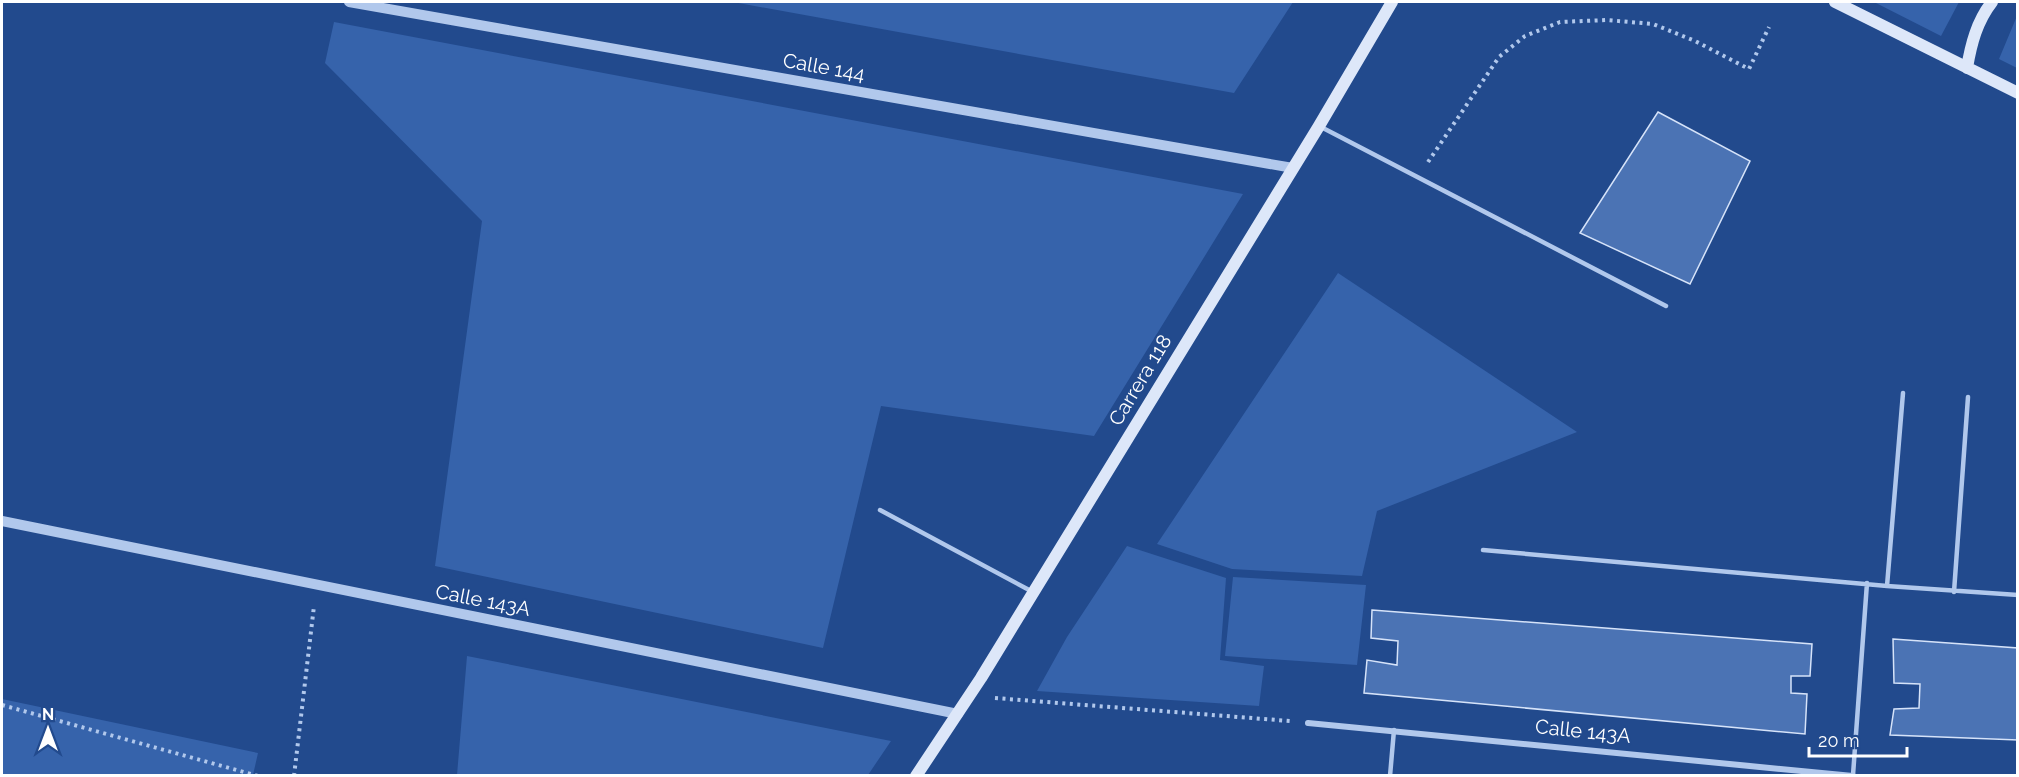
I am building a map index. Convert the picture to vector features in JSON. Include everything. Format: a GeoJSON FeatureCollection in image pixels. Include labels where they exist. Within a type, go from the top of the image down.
{"type":"FeatureCollection","features":[{"type":"Feature","properties":{"kind":"main road","name":"Carrera 118"},"geometry":{"type":"LineString","coordinates":[[915,776],[969,697],[1034,592],[1319,126],[1392,2]]}},
{"type":"Feature","properties":{"kind":"main road"},"geometry":{"type":"LineString","coordinates":[[1835,2],[2018,93]]}},
{"type":"Feature","properties":{"kind":"main road"},"geometry":{"type":"LineString","coordinates":[[1967,68],[1976,30],[1992,2]]}},
{"type":"Feature","properties":{"kind":"street","name":"Calle 144"},"geometry":{"type":"LineString","coordinates":[[349,2],[1293,168]]}},
{"type":"Feature","properties":{"kind":"street","name":"Calle 143A"},"geometry":{"type":"LineString","coordinates":[[2,521],[958,714]]}},
{"type":"Feature","properties":{"kind":"street","name":"Calle 143A"},"geometry":{"type":"LineString","coordinates":[[1308,723],[1853,776]]}},
{"type":"Feature","properties":{"kind":"lane"},"geometry":{"type":"LineString","coordinates":[[1319,126],[1666,306]]}},
{"type":"Feature","properties":{"kind":"lane"},"geometry":{"type":"LineString","coordinates":[[1887,586],[1903,393]]}},
{"type":"Feature","properties":{"kind":"lane"},"geometry":{"type":"LineString","coordinates":[[1954,592],[1968,397]]}},
{"type":"Feature","properties":{"kind":"lane"},"geometry":{"type":"LineString","coordinates":[[880,510],[1034,592]]}},
{"type":"Feature","properties":{"kind":"lane"},"geometry":{"type":"LineString","coordinates":[[1483,550],[1954,592],[2018,595]]}},
{"type":"Feature","properties":{"kind":"lane"},"geometry":{"type":"LineString","coordinates":[[1853,776],[1866,583]]}},
{"type":"Feature","properties":{"kind":"lane"},"geometry":{"type":"LineString","coordinates":[[1390,776],[1394,730]]}},
{"type":"Feature","properties":{"kind":"path"},"geometry":{"type":"LineString","coordinates":[[1418,177],[1499,57],[1525,36],[1560,22],[1607,20],[1653,24],[1695,41],[1749,69],[1769,27]]}},
{"type":"Feature","properties":{"kind":"path"},"geometry":{"type":"LineString","coordinates":[[294,776],[317,585]]}},
{"type":"Feature","properties":{"kind":"path"},"geometry":{"type":"LineString","coordinates":[[969,697],[1308,723]]}},
{"type":"Feature","properties":{"kind":"path"},"geometry":{"type":"LineString","coordinates":[[2,705],[258,776]]}},
{"type":"Feature","properties":{"kind":"shaded area"},"geometry":{"type":"Polygon","coordinates":[[[733,2],[1293,2],[1234,93],[733,2]]]}},
{"type":"Feature","properties":{"kind":"shaded area"},"geometry":{"type":"Polygon","coordinates":[[[1874,2],[1959,2],[1941,36],[1874,2]]]}},
{"type":"Feature","properties":{"kind":"shaded area"},"geometry":{"type":"Polygon","coordinates":[[[2017,16],[2018,68],[1999,59],[2017,16]]]}},
{"type":"Feature","properties":{"kind":"shaded area"},"geometry":{"type":"Polygon","coordinates":[[[334,22],[1243,194],[1094,436],[881,406],[823,648],[435,566],[482,221],[325,63],[334,22]]]}},
{"type":"Feature","properties":{"kind":"shaded area"},"geometry":{"type":"Polygon","coordinates":[[[1338,273],[1577,432],[1377,511],[1362,576],[1232,569],[1157,544],[1338,273]]]}},
{"type":"Feature","properties":{"kind":"shaded area"},"geometry":{"type":"Polygon","coordinates":[[[1127,546],[1226,578],[1220,660],[1264,666],[1259,706],[1037,691],[1067,637],[1127,546]]]}},
{"type":"Feature","properties":{"kind":"shaded area"},"geometry":{"type":"Polygon","coordinates":[[[1233,577],[1366,585],[1357,665],[1225,656],[1233,577]]]}},
{"type":"Feature","properties":{"kind":"shaded area"},"geometry":{"type":"Polygon","coordinates":[[[467,656],[891,741],[868,775],[457,775],[467,656]]]}},
{"type":"Feature","properties":{"kind":"shaded area"},"geometry":{"type":"Polygon","coordinates":[[[2,699],[258,753],[253,775],[2,775],[2,699]]]}},
{"type":"Feature","properties":{"kind":"building"},"geometry":{"type":"Polygon","coordinates":[[[1658,112],[1750,161],[1690,284],[1580,233],[1658,112]]]}},
{"type":"Feature","properties":{"kind":"building"},"geometry":{"type":"Polygon","coordinates":[[[1372,610],[1812,644],[1810,676],[1791,676],[1791,693],[1807,694],[1805,734],[1364,693],[1367,660],[1397,665],[1398,641],[1371,638],[1372,610]]]}},
{"type":"Feature","properties":{"kind":"building"},"geometry":{"type":"Polygon","coordinates":[[[1893,639],[2018,648],[2018,740],[1890,735],[1894,709],[1919,708],[1920,684],[1894,683],[1893,639]]]}}]}
